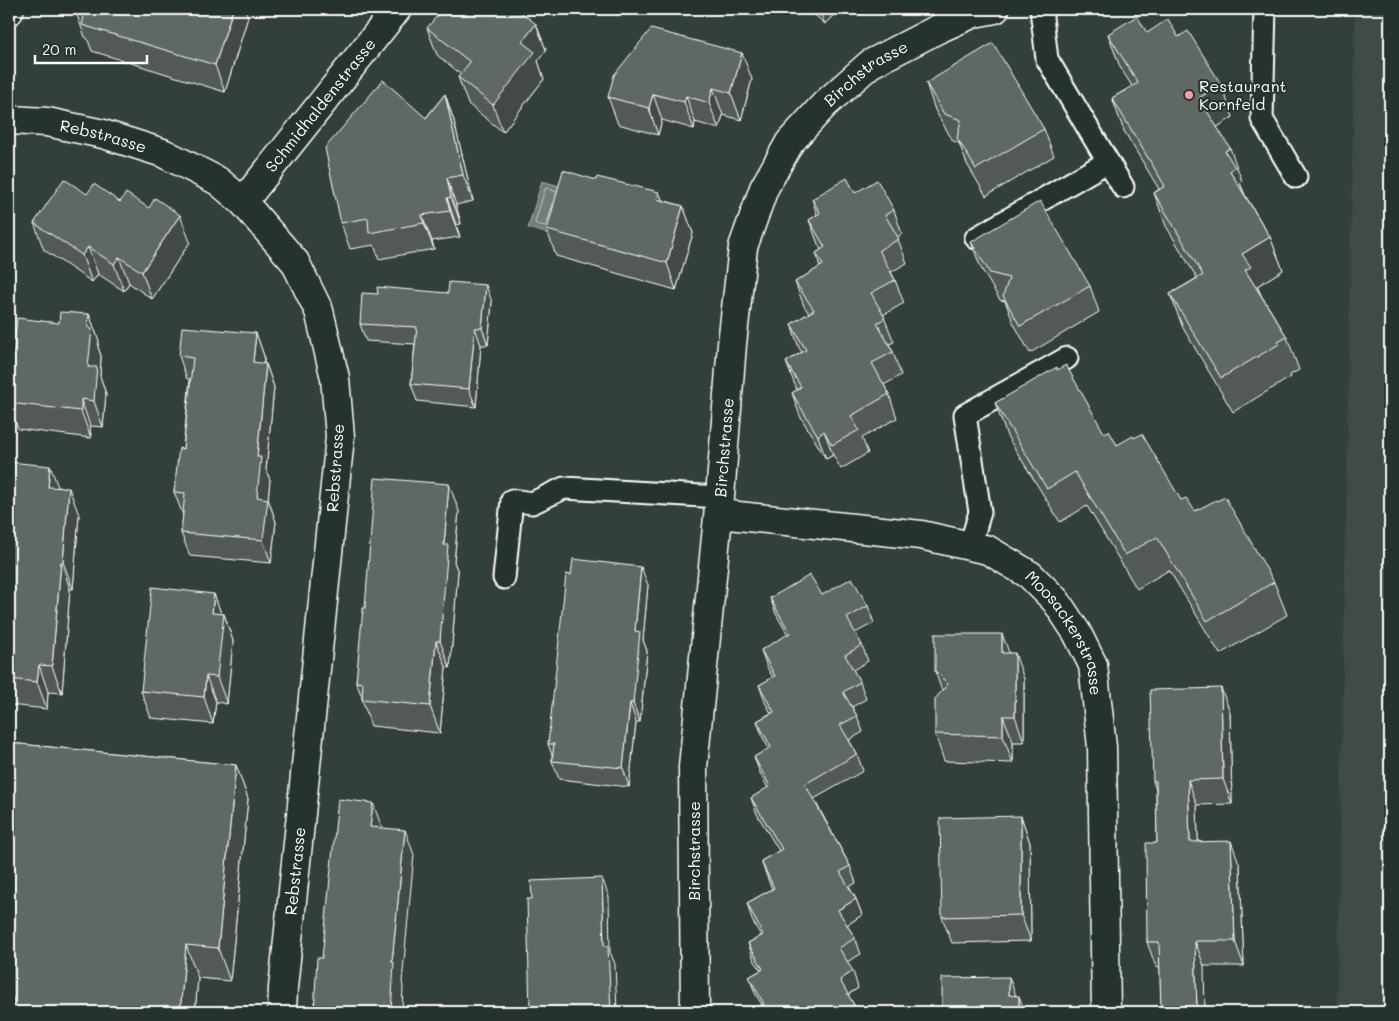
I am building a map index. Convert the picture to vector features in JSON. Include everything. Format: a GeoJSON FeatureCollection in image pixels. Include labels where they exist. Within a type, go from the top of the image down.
{"type":"FeatureCollection","features":[{"type":"Feature","properties":{"kind":"street","name":"Schmidhaldenstrasse"},"geometry":{"type":"LineString","coordinates":[[243,202],[397,9]]}},
{"type":"Feature","properties":{"kind":"street","name":"Birchstrasse"},"geometry":{"type":"LineString","coordinates":[[695,1012],[693,767],[720,506],[732,344],[743,248],[764,188],[785,149],[825,104],[870,64],[974,13],[995,9]]}},
{"type":"Feature","properties":{"kind":"street","name":"Rebstrasse"},"geometry":{"type":"LineString","coordinates":[[9,120],[48,122],[103,134],[164,152],[218,181],[243,202],[294,262],[319,310],[335,378],[340,437],[282,1012]]}},
{"type":"Feature","properties":{"kind":"street","name":"Moosackerstrasse"},"geometry":{"type":"LineString","coordinates":[[720,506],[921,535],[988,550],[1030,575],[1056,602],[1077,632],[1093,665],[1102,747],[1106,1012]]}},
{"type":"Feature","properties":{"kind":"lane"},"geometry":{"type":"LineString","coordinates":[[1041,9],[1047,59],[1123,187]]}},
{"type":"Feature","properties":{"kind":"lane"},"geometry":{"type":"LineString","coordinates":[[1265,9],[1262,119],[1296,177]]}},
{"type":"Feature","properties":{"kind":"lane"},"geometry":{"type":"LineString","coordinates":[[976,238],[1107,162]]}},
{"type":"Feature","properties":{"kind":"lane"},"geometry":{"type":"LineString","coordinates":[[970,546],[980,512],[965,415],[1067,358]]}},
{"type":"Feature","properties":{"kind":"lane"},"geometry":{"type":"LineString","coordinates":[[504,578],[512,500],[532,503],[564,488],[720,506]]}},
{"type":"Feature","properties":{"kind":"shaded area"},"geometry":{"type":"Polygon","coordinates":[[[1355,9],[1390,9],[1390,1012],[1337,1012],[1355,9]]]}},
{"type":"Feature","properties":{"kind":"water"},"geometry":{"type":"Polygon","coordinates":[[[542,181],[563,187],[549,234],[528,228],[542,181]]]}},
{"type":"Feature","properties":{"kind":"building"},"geometry":{"type":"Polygon","coordinates":[[[75,9],[233,9],[215,65],[82,25],[84,17],[75,9]]]}},
{"type":"Feature","properties":{"kind":"building"},"geometry":{"type":"Polygon","coordinates":[[[443,9],[517,9],[536,24],[522,42],[535,52],[493,105],[458,77],[470,62],[427,28],[443,9]]]}},
{"type":"Feature","properties":{"kind":"building"},"geometry":{"type":"Polygon","coordinates":[[[1137,16],[1147,33],[1168,19],[1178,37],[1188,31],[1221,84],[1199,98],[1230,148],[1225,151],[1235,167],[1230,171],[1270,237],[1242,254],[1251,267],[1245,270],[1287,337],[1278,342],[1279,344],[1221,378],[1170,294],[1203,275],[1154,193],[1165,186],[1112,98],[1138,83],[1108,34],[1137,16]]]}},
{"type":"Feature","properties":{"kind":"building"},"geometry":{"type":"Polygon","coordinates":[[[651,29],[742,53],[731,93],[713,88],[709,103],[686,96],[684,102],[653,94],[649,108],[608,97],[614,75],[651,29]]]}},
{"type":"Feature","properties":{"kind":"building"},"geometry":{"type":"Polygon","coordinates":[[[993,43],[1044,129],[976,169],[957,138],[961,120],[944,114],[926,83],[993,43]]]}},
{"type":"Feature","properties":{"kind":"building"},"geometry":{"type":"Polygon","coordinates":[[[383,80],[426,118],[445,94],[463,175],[447,178],[451,197],[447,198],[450,211],[422,215],[424,223],[369,233],[368,218],[341,223],[325,148],[383,80]]]}},
{"type":"Feature","properties":{"kind":"building"},"geometry":{"type":"Polygon","coordinates":[[[563,170],[596,180],[597,177],[659,192],[657,199],[683,206],[667,263],[547,230],[563,170]]]}},
{"type":"Feature","properties":{"kind":"building"},"geometry":{"type":"Polygon","coordinates":[[[847,178],[855,193],[877,180],[894,210],[885,215],[899,239],[879,250],[895,280],[871,293],[885,318],[877,323],[893,352],[872,363],[889,394],[851,416],[859,430],[832,445],[824,431],[818,436],[792,393],[801,387],[786,362],[806,350],[791,324],[814,310],[795,282],[823,265],[816,253],[825,247],[809,220],[820,213],[812,199],[847,178]]]}},
{"type":"Feature","properties":{"kind":"building"},"geometry":{"type":"Polygon","coordinates":[[[64,179],[87,194],[94,184],[120,202],[126,193],[149,208],[155,198],[180,215],[142,272],[119,257],[114,264],[88,247],[82,255],[34,223],[64,179]]]}},
{"type":"Feature","properties":{"kind":"building"},"geometry":{"type":"Polygon","coordinates":[[[1040,201],[1090,286],[1020,326],[1003,296],[1009,278],[990,273],[971,242],[1040,201]]]}},
{"type":"Feature","properties":{"kind":"building"},"geometry":{"type":"Polygon","coordinates":[[[449,282],[486,285],[482,328],[475,328],[469,389],[411,384],[417,327],[360,324],[362,293],[378,294],[377,287],[448,293],[449,282]]]}},
{"type":"Feature","properties":{"kind":"building"},"geometry":{"type":"Polygon","coordinates":[[[60,312],[89,314],[88,328],[92,329],[88,367],[97,367],[94,401],[81,399],[81,411],[9,403],[17,318],[59,323],[60,312]]]}},
{"type":"Feature","properties":{"kind":"building"},"geometry":{"type":"Polygon","coordinates":[[[182,327],[256,333],[253,362],[266,364],[257,457],[261,457],[257,497],[268,499],[263,540],[181,533],[185,493],[174,492],[179,448],[183,449],[193,358],[179,356],[182,327]]]}},
{"type":"Feature","properties":{"kind":"building"},"geometry":{"type":"Polygon","coordinates":[[[1066,365],[1104,433],[1109,431],[1117,445],[1133,436],[1134,438],[1142,434],[1181,500],[1186,498],[1195,511],[1225,497],[1274,582],[1207,621],[1157,537],[1125,555],[1075,472],[1047,489],[995,403],[1057,367],[1057,370],[1066,365]]]}},
{"type":"Feature","properties":{"kind":"building"},"geometry":{"type":"Polygon","coordinates":[[[9,462],[50,466],[48,487],[69,488],[52,666],[39,665],[37,682],[9,679],[9,462]]]}},
{"type":"Feature","properties":{"kind":"building"},"geometry":{"type":"Polygon","coordinates":[[[375,478],[449,484],[444,545],[448,545],[440,641],[436,641],[430,706],[362,699],[363,683],[356,682],[363,608],[365,608],[375,478]]]}},
{"type":"Feature","properties":{"kind":"building"},"geometry":{"type":"Polygon","coordinates":[[[573,559],[641,567],[635,631],[640,632],[633,703],[630,703],[623,768],[552,761],[554,744],[548,744],[566,574],[571,575],[573,559]]]}},
{"type":"Feature","properties":{"kind":"building"},"geometry":{"type":"Polygon","coordinates":[[[810,575],[822,595],[852,578],[868,606],[847,618],[862,645],[845,655],[860,682],[843,692],[857,716],[840,725],[857,754],[805,784],[850,866],[840,872],[856,899],[838,910],[855,938],[839,948],[853,971],[840,980],[854,1005],[842,1012],[752,1012],[764,1004],[749,977],[763,969],[748,943],[763,935],[747,903],[774,888],[761,861],[782,849],[751,798],[770,786],[754,757],[771,747],[757,721],[774,712],[759,685],[775,676],[761,650],[790,633],[770,598],[810,575]]]}},
{"type":"Feature","properties":{"kind":"building"},"geometry":{"type":"Polygon","coordinates":[[[152,587],[214,594],[212,613],[224,614],[217,677],[206,676],[204,697],[141,691],[152,587]]]}},
{"type":"Feature","properties":{"kind":"building"},"geometry":{"type":"Polygon","coordinates":[[[935,634],[1002,634],[1002,653],[1015,653],[1015,716],[1003,716],[1003,736],[935,734],[935,699],[948,684],[935,671],[935,634]]]}},
{"type":"Feature","properties":{"kind":"building"},"geometry":{"type":"Polygon","coordinates":[[[1221,688],[1223,779],[1188,780],[1190,842],[1231,841],[1235,941],[1195,941],[1197,1011],[1234,1010],[1234,1012],[1152,1012],[1161,1011],[1159,942],[1147,942],[1146,843],[1157,843],[1156,781],[1153,781],[1150,690],[1221,688]]]}},
{"type":"Feature","properties":{"kind":"building"},"geometry":{"type":"Polygon","coordinates":[[[9,743],[236,765],[218,948],[186,945],[180,1012],[12,1012],[14,998],[9,997],[9,743]]]}},
{"type":"Feature","properties":{"kind":"building"},"geometry":{"type":"Polygon","coordinates":[[[338,799],[373,803],[370,827],[405,830],[392,962],[394,962],[391,1012],[314,1012],[317,958],[322,958],[338,799]]]}},
{"type":"Feature","properties":{"kind":"building"},"geometry":{"type":"Polygon","coordinates":[[[1021,816],[1021,915],[942,917],[940,818],[1021,816]]]}},
{"type":"Feature","properties":{"kind":"building"},"geometry":{"type":"Polygon","coordinates":[[[602,878],[604,946],[608,946],[611,1012],[530,1012],[527,899],[532,899],[531,881],[602,878]]]}},
{"type":"Feature","properties":{"kind":"building"},"geometry":{"type":"Polygon","coordinates":[[[1009,977],[1009,995],[1019,996],[1019,1012],[942,1012],[942,978],[1009,977]]]}},
{"type":"Feature","properties":{"kind":"place","name":"Restaurant Kornfeld"},"geometry":{"type":"Point","coordinates":[1189,95]}}]}
